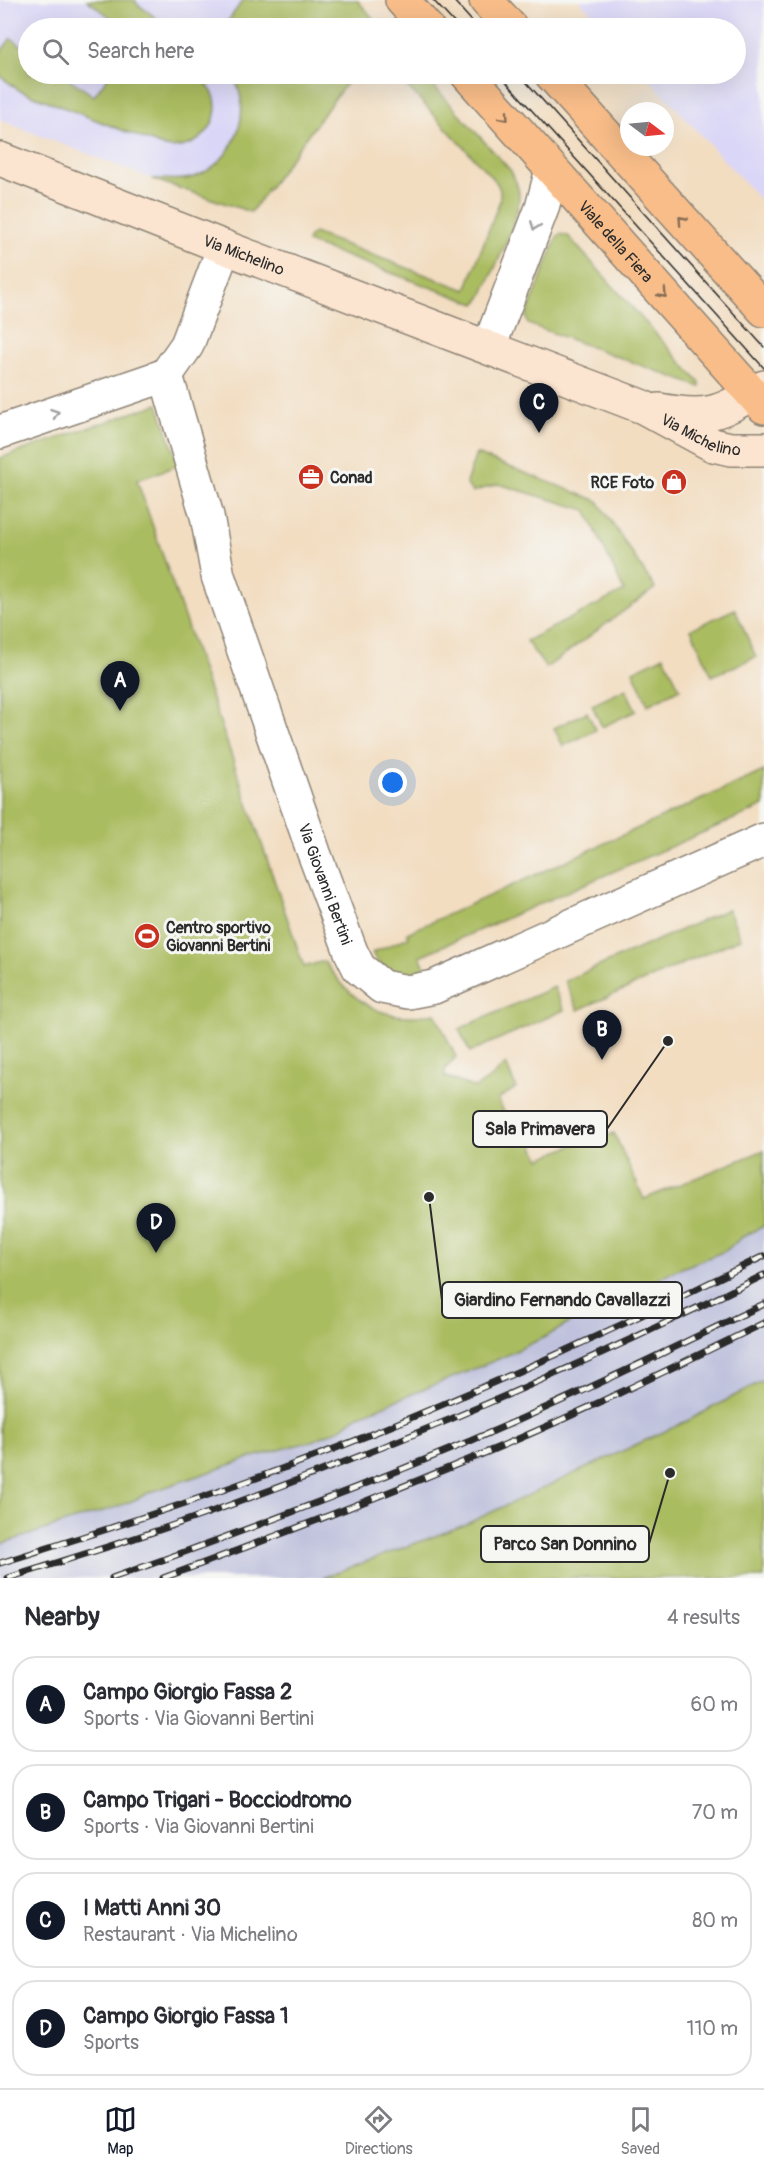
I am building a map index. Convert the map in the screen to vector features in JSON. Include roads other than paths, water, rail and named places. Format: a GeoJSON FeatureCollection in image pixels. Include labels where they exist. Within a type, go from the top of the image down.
{"type":"FeatureCollection","features":[{"type":"Feature","properties":{"kind":"main road"},"geometry":{"type":"LineString","coordinates":[[402,0],[418,18]]}},
{"type":"Feature","properties":{"kind":"main road"},"geometry":{"type":"LineString","coordinates":[[486,0],[503,18]]}},
{"type":"Feature","properties":{"kind":"main road","name":"Viale della Fiera"},"geometry":{"type":"LineString","coordinates":[[476,84],[760,396]]}},
{"type":"Feature","properties":{"kind":"main road"},"geometry":{"type":"LineString","coordinates":[[560,84],[764,310]]}},
{"type":"Feature","properties":{"kind":"street","name":"Via Michelino"},"geometry":{"type":"LineString","coordinates":[[0,159],[224,247],[643,406],[713,445],[731,449],[764,449]]}},
{"type":"Feature","properties":{"kind":"street"},"geometry":{"type":"LineString","coordinates":[[489,347],[542,208],[552,170]]}},
{"type":"Feature","properties":{"kind":"street"},"geometry":{"type":"LineString","coordinates":[[0,432],[166,375],[187,345],[224,247]]}},
{"type":"Feature","properties":{"kind":"street","name":"Via Giovanni Bertini"},"geometry":{"type":"LineString","coordinates":[[166,375],[207,516],[219,576],[322,875],[351,952],[359,968],[369,978],[382,987],[408,992],[434,987],[764,840]]}},
{"type":"Feature","properties":{"kind":"street","name":"Via Michelino"},"geometry":{"type":"LineString","coordinates":[[643,406],[698,415],[720,411],[760,396]]}},
{"type":"Feature","properties":{"kind":"tram line"},"geometry":{"type":"LineString","coordinates":[[433,0],[450,18]]}},
{"type":"Feature","properties":{"kind":"tram line"},"geometry":{"type":"LineString","coordinates":[[453,0],[469,18]]}},
{"type":"Feature","properties":{"kind":"tram line"},"geometry":{"type":"LineString","coordinates":[[508,84],[764,368]]}},
{"type":"Feature","properties":{"kind":"tram line"},"geometry":{"type":"LineString","coordinates":[[528,84],[764,347]]}},
{"type":"Feature","properties":{"kind":"railway"},"geometry":{"type":"LineString","coordinates":[[0,1563],[183,1504],[364,1437],[566,1350],[764,1256]]}},
{"type":"Feature","properties":{"kind":"railway"},"geometry":{"type":"LineString","coordinates":[[8,1578],[189,1520],[380,1448],[574,1366],[764,1275]]}},
{"type":"Feature","properties":{"kind":"railway"},"geometry":{"type":"LineString","coordinates":[[112,1578],[207,1544],[442,1453],[558,1402],[764,1304]]}},
{"type":"Feature","properties":{"kind":"railway"},"geometry":{"type":"LineString","coordinates":[[163,1578],[331,1515],[497,1448],[598,1403],[764,1323]]}},
{"type":"Feature","properties":{"kind":"place","name":"I Matti Anni 30"},"geometry":{"type":"Point","coordinates":[539,433]}},
{"type":"Feature","properties":{"kind":"place","name":"Conad"},"geometry":{"type":"Point","coordinates":[311,477]}},
{"type":"Feature","properties":{"kind":"place","name":"RCE Foto"},"geometry":{"type":"Point","coordinates":[674,482]}},
{"type":"Feature","properties":{"kind":"place","name":"Campo Giorgio Fassa 2"},"geometry":{"type":"Point","coordinates":[120,711]}},
{"type":"Feature","properties":{"kind":"place","name":"Centro sportivo Giovanni Bertini"},"geometry":{"type":"Point","coordinates":[147,936]}},
{"type":"Feature","properties":{"kind":"place","name":"Sala Primavera"},"geometry":{"type":"Point","coordinates":[668,1041]}},
{"type":"Feature","properties":{"kind":"place","name":"Campo Trigari - Bocciodromo"},"geometry":{"type":"Point","coordinates":[602,1060]}},
{"type":"Feature","properties":{"kind":"place","name":"Giardino Fernando Cavallazzi"},"geometry":{"type":"Point","coordinates":[429,1197]}},
{"type":"Feature","properties":{"kind":"place","name":"Campo Giorgio Fassa 1"},"geometry":{"type":"Point","coordinates":[156,1253]}},
{"type":"Feature","properties":{"kind":"place","name":"Parco San Donnino"},"geometry":{"type":"Point","coordinates":[670,1473]}}]}
